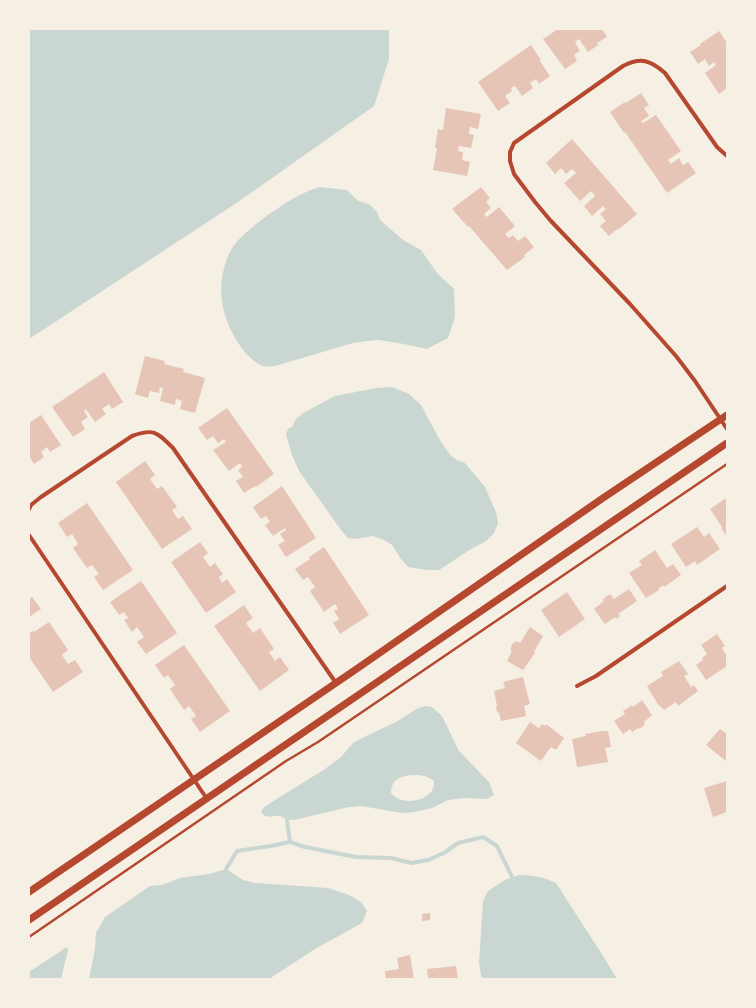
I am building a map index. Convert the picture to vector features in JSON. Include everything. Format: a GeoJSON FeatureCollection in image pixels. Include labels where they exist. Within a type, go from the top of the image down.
{"type":"FeatureCollection","features":[{"type":"Feature","properties":{"kind":"street"},"geometry":{"type":"LineString","coordinates":[[727,156],[717,147],[664,73],[655,65],[645,60],[634,61],[623,66],[514,143],[510,152],[510,161],[514,174],[535,202],[671,350],[724,417],[727,428]]}},
{"type":"Feature","properties":{"kind":"street"},"geometry":{"type":"LineString","coordinates":[[29,892],[336,683],[591,506],[724,417]]}},
{"type":"Feature","properties":{"kind":"street"},"geometry":{"type":"LineString","coordinates":[[29,509],[31,505],[40,497],[132,436],[142,432],[151,431],[160,434],[173,448],[336,683]]}},
{"type":"Feature","properties":{"kind":"street"},"geometry":{"type":"LineString","coordinates":[[29,920],[727,443]]}},
{"type":"Feature","properties":{"kind":"street"},"geometry":{"type":"LineString","coordinates":[[29,535],[207,799]]}},
{"type":"Feature","properties":{"kind":"street"},"geometry":{"type":"LineString","coordinates":[[577,686],[596,676],[727,586]]}},
{"type":"Feature","properties":{"kind":"path"},"geometry":{"type":"LineString","coordinates":[[29,936],[727,464]]}},
{"type":"Feature","properties":{"kind":"shaded area"},"geometry":{"type":"Polygon","coordinates":[[[29,29],[389,29],[389,59],[374,106],[238,202],[29,339],[29,29]]]}},
{"type":"Feature","properties":{"kind":"shaded area"},"geometry":{"type":"Polygon","coordinates":[[[320,187],[347,190],[357,200],[370,205],[377,212],[380,220],[403,240],[421,250],[437,273],[454,289],[455,317],[448,338],[427,349],[379,340],[353,343],[275,366],[263,366],[255,362],[241,347],[226,319],[221,296],[224,269],[229,255],[243,235],[252,227],[287,202],[310,190],[320,187]]]}},
{"type":"Feature","properties":{"kind":"shaded area"},"geometry":{"type":"Polygon","coordinates":[[[392,387],[409,394],[421,405],[441,442],[451,456],[465,463],[485,487],[496,512],[498,523],[494,533],[486,541],[439,570],[408,567],[392,545],[373,536],[355,539],[348,538],[299,471],[292,455],[286,434],[296,419],[303,413],[335,396],[376,388],[392,387]]]}},
{"type":"Feature","properties":{"kind":"shaded area"},"geometry":{"type":"Polygon","coordinates":[[[426,706],[432,707],[442,716],[459,751],[489,782],[494,795],[487,799],[465,798],[448,800],[432,808],[402,813],[361,806],[349,807],[294,820],[280,816],[267,817],[261,812],[264,807],[325,769],[341,757],[353,743],[396,722],[418,708],[426,706]],[[410,775],[396,780],[391,793],[402,800],[410,801],[424,798],[430,794],[434,781],[426,776],[410,775]]]}},
{"type":"Feature","properties":{"kind":"shaded area"},"geometry":{"type":"Polygon","coordinates":[[[226,869],[243,880],[255,883],[328,888],[349,895],[361,902],[367,911],[362,923],[315,949],[269,979],[89,979],[95,949],[96,933],[105,917],[150,886],[162,885],[180,878],[209,874],[226,869]]]}},
{"type":"Feature","properties":{"kind":"shaded area"},"geometry":{"type":"Polygon","coordinates":[[[519,875],[529,875],[547,879],[556,883],[617,979],[483,979],[481,976],[479,962],[483,901],[488,891],[505,880],[519,875]]]}},
{"type":"Feature","properties":{"kind":"shaded area"},"geometry":{"type":"Polygon","coordinates":[[[67,947],[68,950],[61,979],[29,979],[29,972],[67,947]]]}},
{"type":"Feature","properties":{"kind":"building"},"geometry":{"type":"Polygon","coordinates":[[[558,29],[602,29],[607,37],[597,43],[598,45],[588,52],[579,39],[575,42],[580,51],[574,55],[577,61],[565,69],[543,39],[558,29]]]}},
{"type":"Feature","properties":{"kind":"building"},"geometry":{"type":"Polygon","coordinates":[[[719,31],[727,43],[727,88],[719,94],[705,73],[716,65],[714,62],[709,66],[705,59],[698,64],[690,52],[719,31]]]}},
{"type":"Feature","properties":{"kind":"building"},"geometry":{"type":"Polygon","coordinates":[[[531,45],[550,76],[539,84],[536,79],[530,83],[533,88],[522,96],[515,86],[511,88],[512,91],[505,96],[510,103],[498,111],[478,82],[531,45]]]}},
{"type":"Feature","properties":{"kind":"building"},"geometry":{"type":"Polygon","coordinates":[[[641,93],[649,105],[644,108],[649,116],[641,121],[643,123],[656,115],[681,151],[668,160],[671,164],[679,158],[683,165],[688,162],[696,173],[667,193],[610,112],[641,93]]]}},
{"type":"Feature","properties":{"kind":"building"},"geometry":{"type":"Polygon","coordinates":[[[446,108],[481,114],[478,129],[470,127],[469,134],[474,135],[471,148],[459,146],[458,151],[463,152],[462,160],[470,162],[467,176],[433,170],[437,148],[435,148],[438,129],[443,130],[446,108]]]}},
{"type":"Feature","properties":{"kind":"building"},"geometry":{"type":"Polygon","coordinates":[[[572,139],[637,214],[609,236],[600,226],[606,221],[600,214],[606,209],[603,206],[592,216],[584,206],[595,196],[591,191],[580,201],[564,183],[576,173],[572,169],[566,174],[561,168],[555,174],[546,163],[572,139]]]}},
{"type":"Feature","properties":{"kind":"building"},"geometry":{"type":"Polygon","coordinates":[[[481,187],[490,198],[486,202],[491,208],[484,214],[487,217],[499,207],[515,226],[505,234],[509,238],[513,235],[518,241],[525,236],[534,247],[524,255],[525,257],[507,270],[469,226],[468,227],[452,209],[481,187]]]}},
{"type":"Feature","properties":{"kind":"building"},"geometry":{"type":"Polygon","coordinates":[[[145,356],[165,361],[164,364],[184,369],[183,372],[205,378],[195,413],[180,409],[182,401],[176,399],[175,405],[160,401],[163,388],[160,387],[159,393],[150,391],[148,398],[135,394],[145,356]]]}},
{"type":"Feature","properties":{"kind":"building"},"geometry":{"type":"Polygon","coordinates":[[[104,372],[123,402],[112,409],[109,404],[102,409],[106,414],[95,422],[86,409],[84,411],[88,417],[81,422],[85,429],[73,437],[52,407],[104,372]]]}},
{"type":"Feature","properties":{"kind":"building"},"geometry":{"type":"Polygon","coordinates":[[[227,408],[274,474],[256,487],[255,486],[244,493],[236,481],[243,477],[238,470],[242,467],[240,463],[229,471],[213,450],[226,442],[224,439],[218,443],[213,436],[207,440],[198,428],[227,408]]]}},
{"type":"Feature","properties":{"kind":"building"},"geometry":{"type":"Polygon","coordinates":[[[41,415],[61,445],[50,452],[47,447],[41,452],[44,457],[34,464],[29,456],[29,423],[41,415]]]}},
{"type":"Feature","properties":{"kind":"building"},"geometry":{"type":"Polygon","coordinates":[[[145,461],[155,475],[150,479],[157,489],[162,486],[177,507],[172,510],[178,519],[183,516],[192,529],[162,549],[116,482],[145,461]]]}},
{"type":"Feature","properties":{"kind":"building"},"geometry":{"type":"Polygon","coordinates":[[[282,486],[316,538],[286,557],[278,545],[285,541],[280,534],[286,530],[285,528],[273,536],[265,525],[270,522],[266,516],[261,519],[253,507],[282,486]]]}},
{"type":"Feature","properties":{"kind":"building"},"geometry":{"type":"Polygon","coordinates":[[[726,498],[727,499],[727,537],[710,509],[726,498]]]}},
{"type":"Feature","properties":{"kind":"building"},"geometry":{"type":"Polygon","coordinates":[[[87,503],[133,570],[103,590],[94,577],[99,574],[92,565],[87,568],[73,548],[78,544],[72,534],[67,537],[58,523],[87,503]]]}},
{"type":"Feature","properties":{"kind":"building"},"geometry":{"type":"Polygon","coordinates":[[[697,527],[704,537],[709,533],[720,549],[697,565],[695,561],[686,567],[671,544],[697,527]]]}},
{"type":"Feature","properties":{"kind":"building"},"geometry":{"type":"Polygon","coordinates":[[[200,542],[208,553],[203,557],[210,567],[215,563],[223,574],[219,577],[222,583],[227,579],[236,592],[206,613],[171,562],[200,542]]]}},
{"type":"Feature","properties":{"kind":"building"},"geometry":{"type":"Polygon","coordinates":[[[324,547],[369,615],[340,634],[333,623],[339,619],[334,611],[338,609],[335,604],[324,612],[310,591],[315,587],[308,577],[303,580],[295,569],[324,547]]]}},
{"type":"Feature","properties":{"kind":"building"},"geometry":{"type":"Polygon","coordinates":[[[655,550],[667,568],[673,564],[681,575],[664,587],[663,585],[658,589],[659,590],[646,598],[629,573],[642,565],[639,561],[655,550]]]}},
{"type":"Feature","properties":{"kind":"building"},"geometry":{"type":"Polygon","coordinates":[[[141,581],[177,633],[146,654],[137,642],[144,637],[137,627],[132,632],[124,620],[128,618],[124,612],[119,615],[110,602],[141,581]]]}},
{"type":"Feature","properties":{"kind":"building"},"geometry":{"type":"Polygon","coordinates":[[[629,589],[637,601],[618,614],[620,616],[616,619],[615,617],[605,624],[594,609],[610,594],[614,599],[629,589]]]}},
{"type":"Feature","properties":{"kind":"building"},"geometry":{"type":"Polygon","coordinates":[[[567,592],[585,619],[559,637],[541,610],[567,592]]]}},
{"type":"Feature","properties":{"kind":"building"},"geometry":{"type":"Polygon","coordinates":[[[32,597],[41,609],[29,617],[29,599],[32,597]]]}},
{"type":"Feature","properties":{"kind":"building"},"geometry":{"type":"Polygon","coordinates":[[[244,605],[253,618],[246,623],[253,633],[260,628],[274,649],[269,652],[275,661],[280,657],[289,670],[260,691],[214,626],[244,605]]]}},
{"type":"Feature","properties":{"kind":"building"},"geometry":{"type":"Polygon","coordinates":[[[49,622],[68,650],[62,655],[68,664],[75,660],[83,672],[53,692],[29,657],[29,633],[34,632],[49,622]]]}},
{"type":"Feature","properties":{"kind":"building"},"geometry":{"type":"Polygon","coordinates":[[[530,627],[543,636],[534,652],[535,653],[523,670],[507,661],[512,651],[510,650],[512,644],[516,641],[520,643],[530,627]]]}},
{"type":"Feature","properties":{"kind":"building"},"geometry":{"type":"Polygon","coordinates":[[[717,634],[725,646],[722,648],[727,656],[727,666],[706,680],[696,665],[703,660],[702,658],[707,654],[701,645],[717,634]]]}},
{"type":"Feature","properties":{"kind":"building"},"geometry":{"type":"Polygon","coordinates":[[[184,645],[230,711],[200,732],[191,719],[196,716],[189,706],[184,710],[170,689],[175,685],[168,675],[164,678],[155,665],[184,645]]]}},
{"type":"Feature","properties":{"kind":"building"},"geometry":{"type":"Polygon","coordinates":[[[679,661],[688,674],[684,676],[691,687],[694,685],[698,691],[678,706],[676,702],[664,710],[657,703],[647,686],[663,676],[661,672],[679,661]]]}},
{"type":"Feature","properties":{"kind":"building"},"geometry":{"type":"Polygon","coordinates":[[[523,677],[530,704],[524,706],[526,716],[501,721],[496,708],[497,706],[494,691],[505,688],[503,682],[523,677]]]}},
{"type":"Feature","properties":{"kind":"building"},"geometry":{"type":"Polygon","coordinates":[[[642,700],[652,715],[644,722],[645,724],[640,729],[638,728],[632,732],[630,729],[623,734],[614,721],[625,714],[623,711],[632,705],[633,707],[642,700]]]}},
{"type":"Feature","properties":{"kind":"building"},"geometry":{"type":"Polygon","coordinates":[[[530,722],[539,728],[542,724],[545,726],[546,724],[564,738],[556,750],[551,747],[541,761],[516,743],[530,722]]]}},
{"type":"Feature","properties":{"kind":"building"},"geometry":{"type":"Polygon","coordinates":[[[720,729],[727,734],[727,762],[706,745],[720,729]]]}},
{"type":"Feature","properties":{"kind":"building"},"geometry":{"type":"Polygon","coordinates":[[[608,731],[611,747],[605,748],[608,762],[577,767],[572,739],[586,736],[585,734],[608,731]]]}},
{"type":"Feature","properties":{"kind":"building"},"geometry":{"type":"Polygon","coordinates":[[[727,781],[727,812],[713,817],[704,788],[727,781]]]}},
{"type":"Feature","properties":{"kind":"building"},"geometry":{"type":"Polygon","coordinates":[[[430,913],[430,920],[422,921],[422,914],[430,913]]]}},
{"type":"Feature","properties":{"kind":"building"},"geometry":{"type":"Polygon","coordinates":[[[410,955],[414,979],[386,979],[385,971],[399,969],[397,958],[410,955]]]}},
{"type":"Feature","properties":{"kind":"building"},"geometry":{"type":"Polygon","coordinates":[[[456,966],[458,979],[428,979],[427,969],[456,966]]]}},
{"type":"Feature","properties":{"kind":"waterway"},"geometry":{"type":"LineString","coordinates":[[287,820],[290,842]]}},
{"type":"Feature","properties":{"kind":"waterway"},"geometry":{"type":"LineString","coordinates":[[226,869],[237,851],[290,842],[305,847],[356,857],[391,858],[411,863],[428,860],[444,853],[458,843],[483,837],[497,846],[512,877]]}}]}
